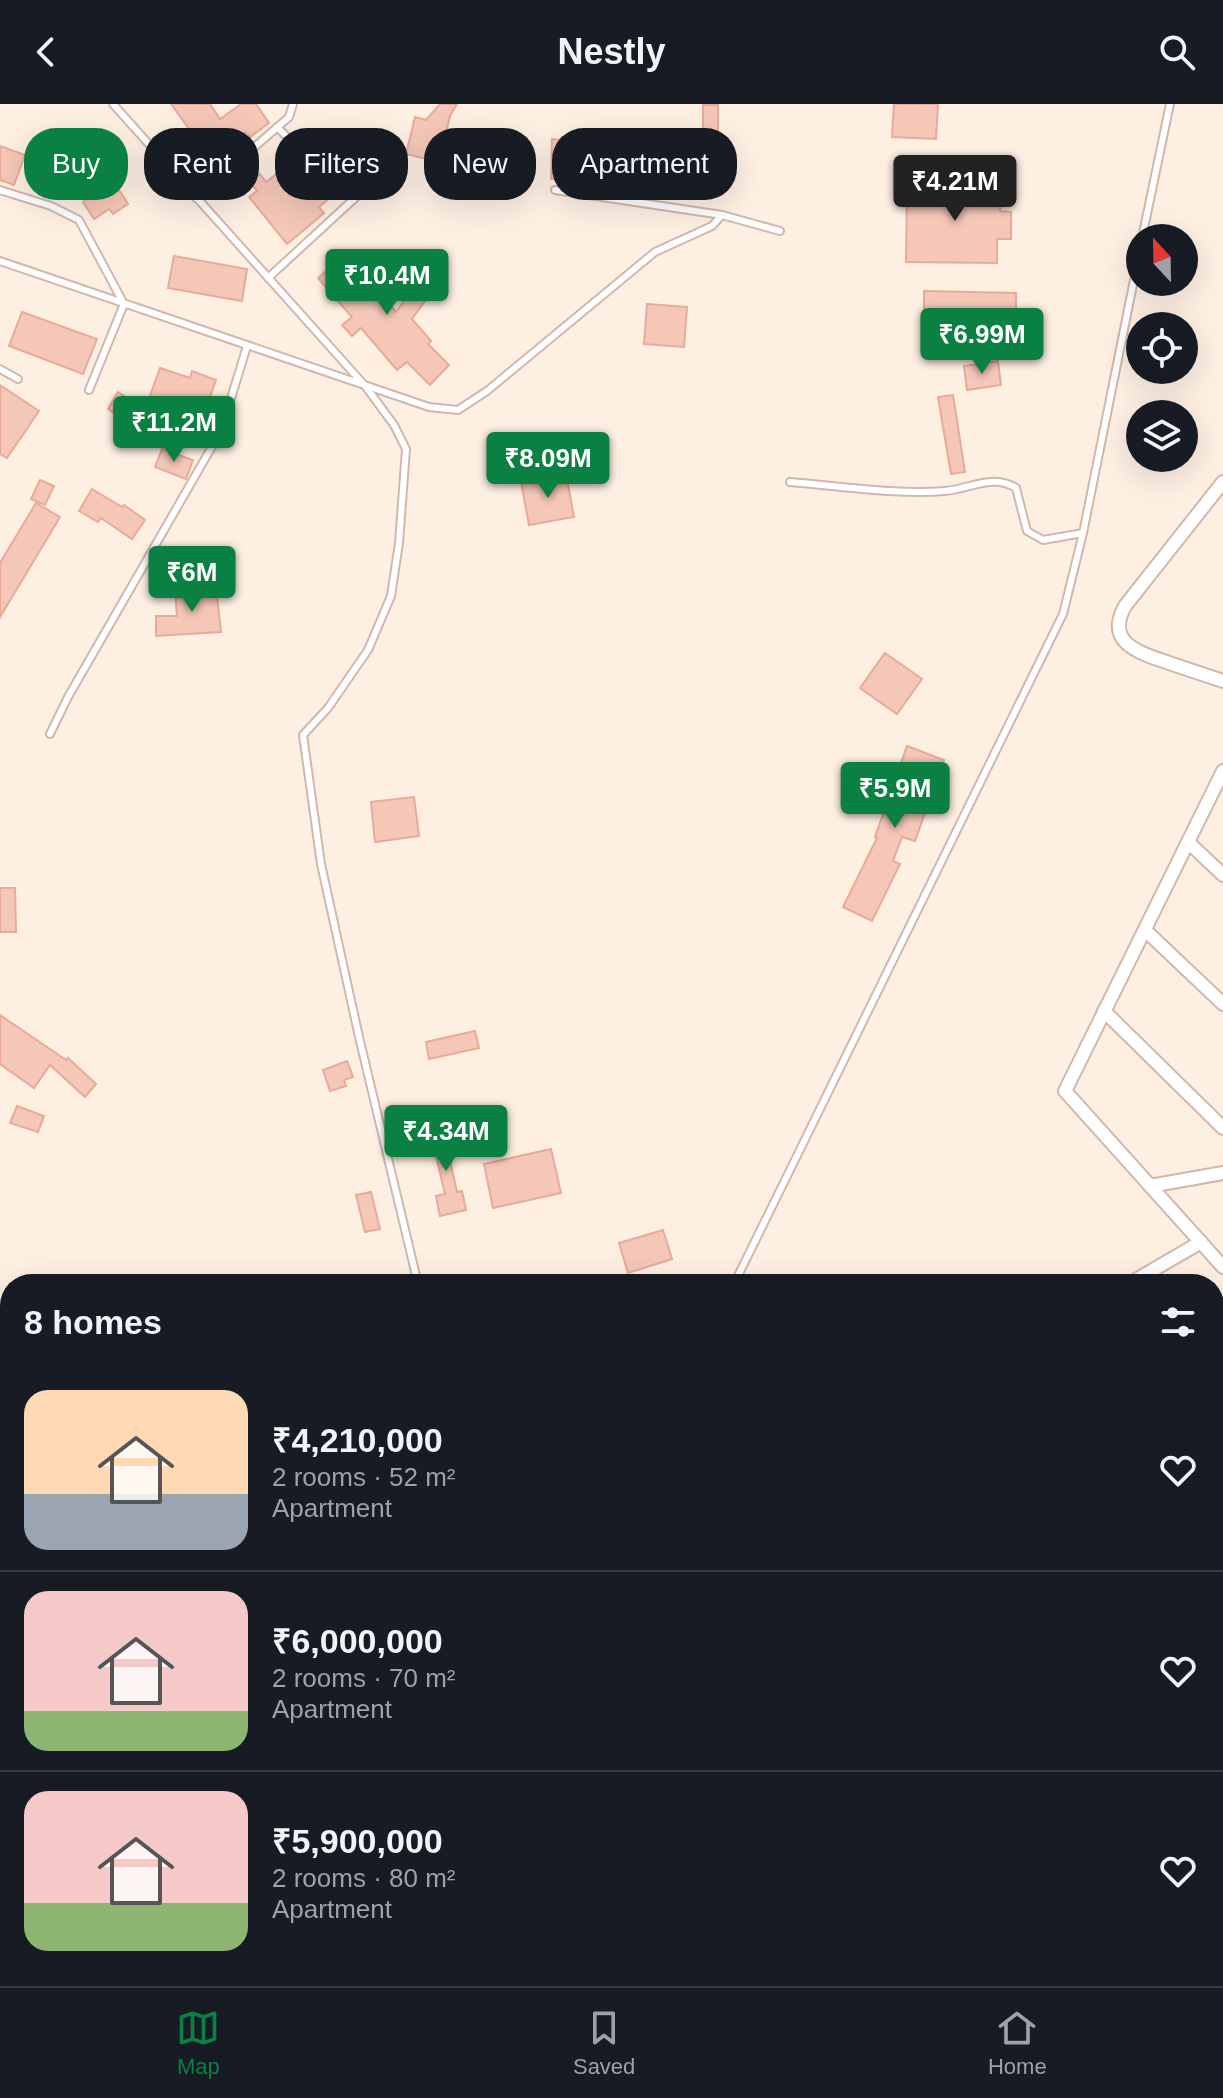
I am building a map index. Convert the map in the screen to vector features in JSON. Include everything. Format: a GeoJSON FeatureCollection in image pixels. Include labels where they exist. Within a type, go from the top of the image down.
{"type":"FeatureCollection","features":[{"type":"Feature","properties":{"kind":"street"},"geometry":{"type":"LineString","coordinates":[[1223,482],[1125,606],[1119,623],[1123,640],[1137,652],[1223,681]]}},
{"type":"Feature","properties":{"kind":"street"},"geometry":{"type":"LineString","coordinates":[[1223,771],[1065,1091],[1223,1267]]}},
{"type":"Feature","properties":{"kind":"street"},"geometry":{"type":"LineString","coordinates":[[1188,842],[1223,875]]}},
{"type":"Feature","properties":{"kind":"street"},"geometry":{"type":"LineString","coordinates":[[1145,930],[1223,1004]]}},
{"type":"Feature","properties":{"kind":"street"},"geometry":{"type":"LineString","coordinates":[[1104,1011],[1223,1128]]}},
{"type":"Feature","properties":{"kind":"street"},"geometry":{"type":"LineString","coordinates":[[1150,1186],[1223,1173]]}},
{"type":"Feature","properties":{"kind":"street"},"geometry":{"type":"LineString","coordinates":[[1146,1274],[1201,1242]]}},
{"type":"Feature","properties":{"kind":"lane"},"geometry":{"type":"LineString","coordinates":[[113,104],[144,139]]}},
{"type":"Feature","properties":{"kind":"lane"},"geometry":{"type":"LineString","coordinates":[[259,143],[289,117],[293,104]]}},
{"type":"Feature","properties":{"kind":"lane"},"geometry":{"type":"LineString","coordinates":[[1145,224],[1170,104]]}},
{"type":"Feature","properties":{"kind":"lane"},"geometry":{"type":"LineString","coordinates":[[268,278],[356,197],[325,175],[277,127]]}},
{"type":"Feature","properties":{"kind":"lane"},"geometry":{"type":"LineString","coordinates":[[0,190],[51,206],[79,220],[124,304]]}},
{"type":"Feature","properties":{"kind":"lane"},"geometry":{"type":"LineString","coordinates":[[198,200],[366,387],[394,425],[406,449],[399,543],[391,596],[368,650],[328,708],[303,735],[321,864],[416,1274]]}},
{"type":"Feature","properties":{"kind":"lane"},"geometry":{"type":"LineString","coordinates":[[622,200],[722,215],[780,231]]}},
{"type":"Feature","properties":{"kind":"lane"},"geometry":{"type":"LineString","coordinates":[[0,261],[366,387],[429,407],[458,410],[487,391],[655,252],[712,226],[722,215]]}},
{"type":"Feature","properties":{"kind":"lane"},"geometry":{"type":"LineString","coordinates":[[739,1274],[971,797],[1052,642],[1063,614],[1083,533],[1131,296]]}},
{"type":"Feature","properties":{"kind":"lane"},"geometry":{"type":"LineString","coordinates":[[89,390],[124,304]]}},
{"type":"Feature","properties":{"kind":"lane"},"geometry":{"type":"LineString","coordinates":[[50,734],[68,697],[221,431],[247,346]]}},
{"type":"Feature","properties":{"kind":"lane"},"geometry":{"type":"LineString","coordinates":[[0,369],[18,379]]}},
{"type":"Feature","properties":{"kind":"lane"},"geometry":{"type":"LineString","coordinates":[[790,482],[924,492],[1006,482],[1016,488],[1027,531],[1043,540],[1083,533]]}},
{"type":"Feature","properties":{"kind":"building"},"geometry":{"type":"Polygon","coordinates":[[[171,104],[210,104],[220,119],[241,104],[256,104],[269,123],[259,130],[188,128],[171,104]]]}},
{"type":"Feature","properties":{"kind":"building"},"geometry":{"type":"Polygon","coordinates":[[[440,104],[457,104],[447,128],[424,128],[424,158],[408,154],[415,117],[426,120],[440,104]]]}},
{"type":"Feature","properties":{"kind":"building"},"geometry":{"type":"Polygon","coordinates":[[[894,104],[938,104],[936,139],[892,137],[894,104]]]}},
{"type":"Feature","properties":{"kind":"building"},"geometry":{"type":"Polygon","coordinates":[[[703,105],[718,105],[718,128],[703,128],[703,105]]]}},
{"type":"Feature","properties":{"kind":"building"},"geometry":{"type":"Polygon","coordinates":[[[0,146],[24,155],[14,185],[0,180],[0,146]]]}},
{"type":"Feature","properties":{"kind":"building"},"geometry":{"type":"Polygon","coordinates":[[[259,175],[266,182],[275,175],[275,200],[328,200],[319,207],[324,213],[287,244],[251,200],[259,200],[259,175]]]}},
{"type":"Feature","properties":{"kind":"building"},"geometry":{"type":"Polygon","coordinates":[[[907,184],[1000,185],[1000,211],[1011,212],[1011,239],[997,239],[997,263],[906,262],[907,184]]]}},
{"type":"Feature","properties":{"kind":"building"},"geometry":{"type":"Polygon","coordinates":[[[125,200],[128,204],[113,214],[109,209],[94,219],[83,202],[125,200]]]}},
{"type":"Feature","properties":{"kind":"building"},"geometry":{"type":"Polygon","coordinates":[[[346,254],[396,312],[435,264],[445,274],[427,292],[430,294],[412,319],[431,341],[428,344],[449,365],[430,385],[407,362],[397,370],[361,328],[352,336],[342,325],[352,317],[318,278],[346,254]]]}},
{"type":"Feature","properties":{"kind":"building"},"geometry":{"type":"Polygon","coordinates":[[[174,256],[247,269],[242,301],[168,288],[174,256]]]}},
{"type":"Feature","properties":{"kind":"building"},"geometry":{"type":"Polygon","coordinates":[[[924,291],[1016,293],[1016,315],[924,314],[924,291]]]}},
{"type":"Feature","properties":{"kind":"building"},"geometry":{"type":"Polygon","coordinates":[[[647,304],[687,307],[684,347],[644,344],[647,304]]]}},
{"type":"Feature","properties":{"kind":"building"},"geometry":{"type":"Polygon","coordinates":[[[22,312],[97,339],[83,374],[9,346],[22,312]]]}},
{"type":"Feature","properties":{"kind":"building"},"geometry":{"type":"Polygon","coordinates":[[[998,361],[1001,385],[967,390],[964,366],[998,361]]]}},
{"type":"Feature","properties":{"kind":"building"},"geometry":{"type":"Polygon","coordinates":[[[160,368],[190,378],[192,371],[216,380],[200,426],[176,418],[180,407],[150,396],[160,368]]]}},
{"type":"Feature","properties":{"kind":"building"},"geometry":{"type":"Polygon","coordinates":[[[0,385],[39,411],[7,458],[0,454],[0,385]]]}},
{"type":"Feature","properties":{"kind":"building"},"geometry":{"type":"Polygon","coordinates":[[[118,392],[142,407],[132,424],[108,409],[118,392]]]}},
{"type":"Feature","properties":{"kind":"building"},"geometry":{"type":"Polygon","coordinates":[[[953,395],[965,472],[951,474],[938,397],[953,395]]]}},
{"type":"Feature","properties":{"kind":"building"},"geometry":{"type":"Polygon","coordinates":[[[162,449],[193,460],[186,479],[155,467],[162,449]]]}},
{"type":"Feature","properties":{"kind":"building"},"geometry":{"type":"Polygon","coordinates":[[[566,474],[574,517],[529,525],[521,482],[566,474]]]}},
{"type":"Feature","properties":{"kind":"building"},"geometry":{"type":"Polygon","coordinates":[[[40,480],[54,486],[45,505],[31,499],[40,480]]]}},
{"type":"Feature","properties":{"kind":"building"},"geometry":{"type":"Polygon","coordinates":[[[92,489],[145,520],[132,539],[101,518],[98,522],[79,511],[92,489]]]}},
{"type":"Feature","properties":{"kind":"building"},"geometry":{"type":"Polygon","coordinates":[[[36,503],[60,517],[0,617],[0,563],[36,503]]]}},
{"type":"Feature","properties":{"kind":"building"},"geometry":{"type":"Polygon","coordinates":[[[216,587],[221,632],[156,636],[156,616],[177,616],[175,591],[216,587]]]}},
{"type":"Feature","properties":{"kind":"building"},"geometry":{"type":"Polygon","coordinates":[[[885,653],[922,679],[897,714],[860,688],[885,653]]]}},
{"type":"Feature","properties":{"kind":"building"},"geometry":{"type":"Polygon","coordinates":[[[907,746],[944,760],[915,841],[902,837],[893,861],[900,864],[872,921],[843,907],[877,838],[907,746]]]}},
{"type":"Feature","properties":{"kind":"building"},"geometry":{"type":"Polygon","coordinates":[[[414,797],[419,836],[375,842],[371,802],[414,797]]]}},
{"type":"Feature","properties":{"kind":"building"},"geometry":{"type":"Polygon","coordinates":[[[0,888],[15,888],[16,932],[0,932],[0,888]]]}},
{"type":"Feature","properties":{"kind":"building"},"geometry":{"type":"Polygon","coordinates":[[[0,1015],[66,1060],[68,1058],[96,1084],[85,1097],[50,1065],[34,1088],[0,1064],[0,1015]]]}},
{"type":"Feature","properties":{"kind":"building"},"geometry":{"type":"Polygon","coordinates":[[[475,1031],[479,1048],[429,1059],[426,1042],[475,1031]]]}},
{"type":"Feature","properties":{"kind":"building"},"geometry":{"type":"Polygon","coordinates":[[[347,1061],[353,1077],[344,1080],[346,1086],[330,1091],[323,1070],[347,1061]]]}},
{"type":"Feature","properties":{"kind":"building"},"geometry":{"type":"Polygon","coordinates":[[[17,1106],[44,1116],[38,1132],[10,1123],[17,1106]]]}},
{"type":"Feature","properties":{"kind":"building"},"geometry":{"type":"Polygon","coordinates":[[[446,1123],[449,1141],[446,1142],[457,1192],[462,1191],[466,1210],[440,1216],[436,1196],[445,1194],[429,1126],[446,1123]]]}},
{"type":"Feature","properties":{"kind":"building"},"geometry":{"type":"Polygon","coordinates":[[[551,1149],[561,1193],[493,1208],[484,1164],[551,1149]]]}},
{"type":"Feature","properties":{"kind":"building"},"geometry":{"type":"Polygon","coordinates":[[[371,1192],[380,1229],[365,1232],[356,1195],[371,1192]]]}},
{"type":"Feature","properties":{"kind":"building"},"geometry":{"type":"Polygon","coordinates":[[[663,1230],[672,1259],[628,1273],[619,1243],[663,1230]]]}}]}
